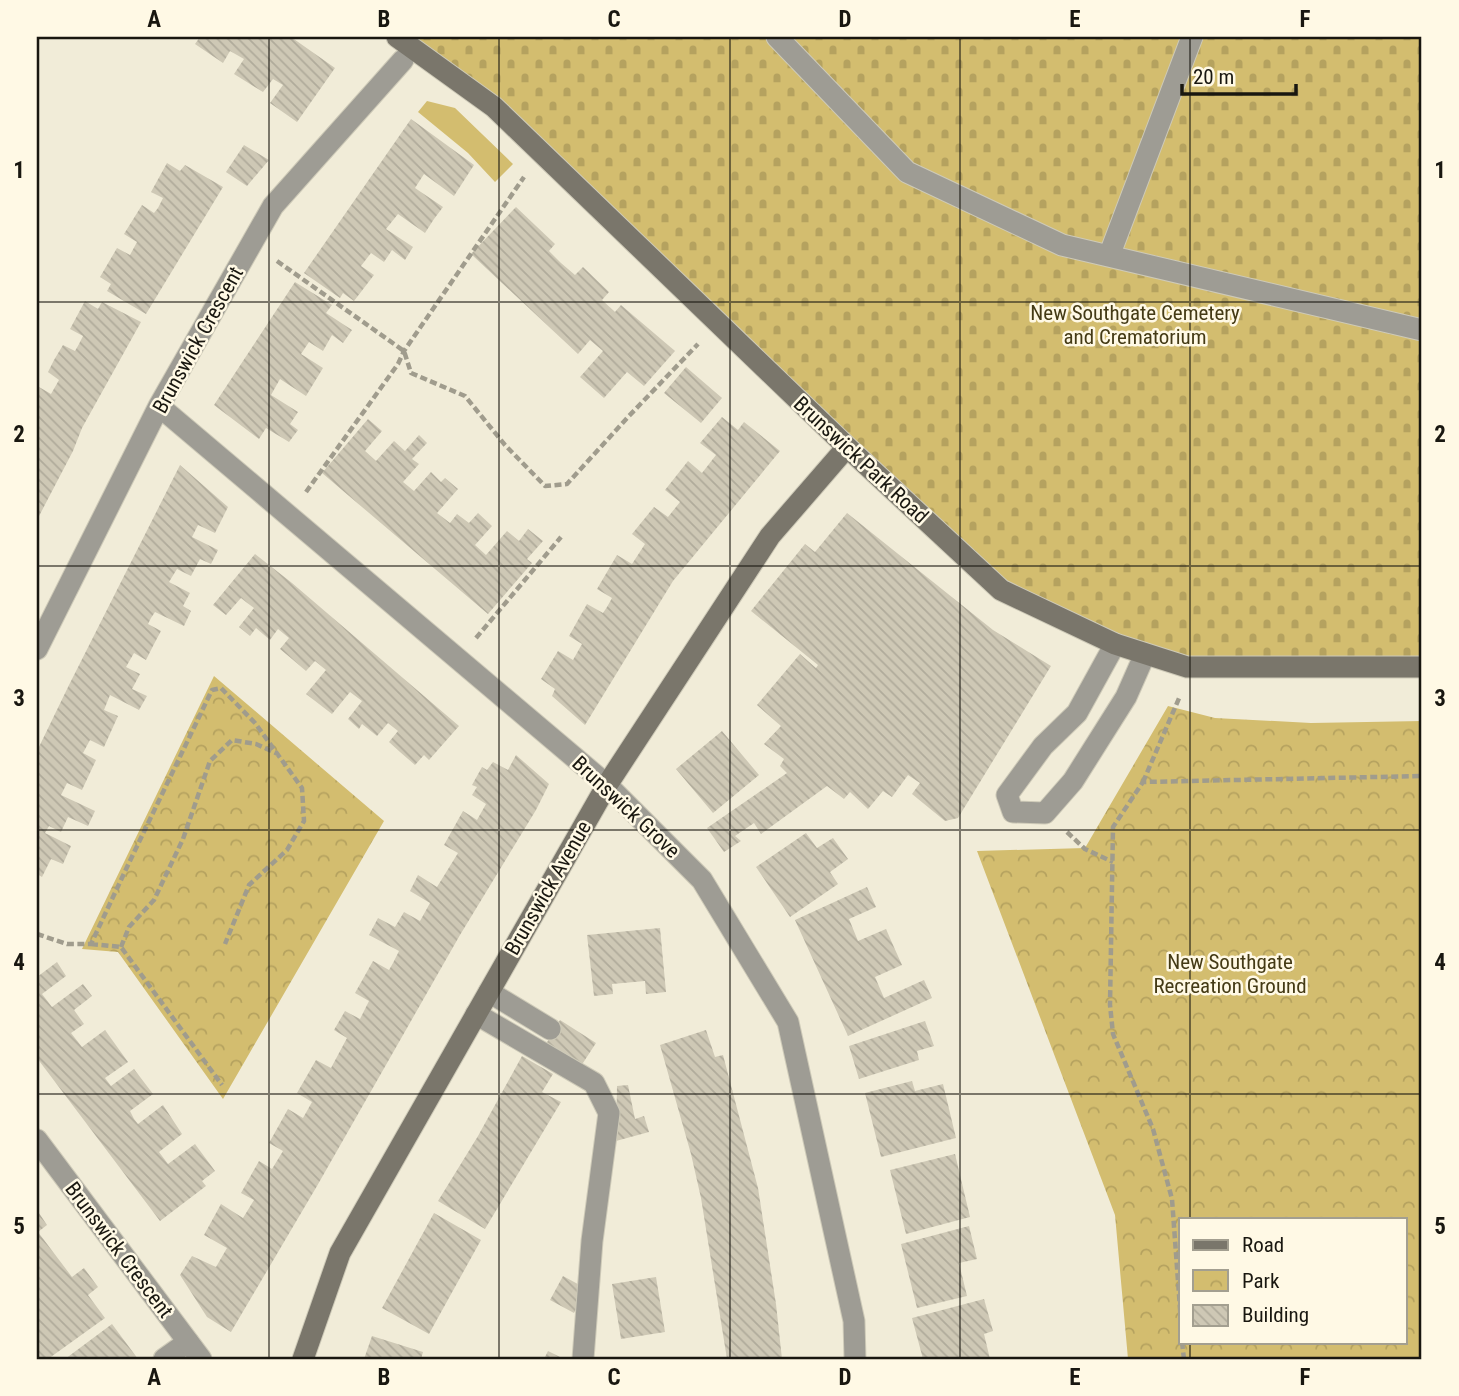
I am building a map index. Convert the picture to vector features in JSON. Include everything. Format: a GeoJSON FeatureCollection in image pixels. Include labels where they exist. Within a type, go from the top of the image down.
{"type":"FeatureCollection","features":[{"type":"Feature","properties":{"kind":"street","name":"Brunswick Park Road"},"geometry":{"type":"LineString","coordinates":[[397,37],[494,107],[847,447],[1001,590],[1115,644],[1192,668],[1422,667]]}},
{"type":"Feature","properties":{"kind":"street"},"geometry":{"type":"LineString","coordinates":[[777,37],[907,172],[1062,245],[1422,330]]}},
{"type":"Feature","properties":{"kind":"street"},"geometry":{"type":"LineString","coordinates":[[1109,256],[1192,37]]}},
{"type":"Feature","properties":{"kind":"street","name":"Brunswick Crescent"},"geometry":{"type":"LineString","coordinates":[[37,649],[159,406],[273,206],[403,60]]}},
{"type":"Feature","properties":{"kind":"street","name":"Brunswick Grove"},"geometry":{"type":"LineString","coordinates":[[159,406],[607,785],[702,880],[788,1022],[854,1321],[855,1359]]}},
{"type":"Feature","properties":{"kind":"street","name":"Brunswick Avenue"},"geometry":{"type":"LineString","coordinates":[[303,1359],[340,1253],[607,785],[770,536],[847,447]]}},
{"type":"Feature","properties":{"kind":"street"},"geometry":{"type":"LineString","coordinates":[[1115,644],[1077,713],[1044,746],[1007,795],[1013,812],[1045,813],[1073,781],[1126,697],[1145,654]]}},
{"type":"Feature","properties":{"kind":"street"},"geometry":{"type":"LineString","coordinates":[[489,992],[550,1029]]}},
{"type":"Feature","properties":{"kind":"street"},"geometry":{"type":"LineString","coordinates":[[476,1014],[594,1083],[609,1113],[592,1241],[583,1359]]}},
{"type":"Feature","properties":{"kind":"street","name":"Brunswick Crescent"},"geometry":{"type":"LineString","coordinates":[[37,1140],[195,1351]]}},
{"type":"Feature","properties":{"kind":"street"},"geometry":{"type":"LineString","coordinates":[[164,1359],[195,1351]]}},
{"type":"Feature","properties":{"kind":"path"},"geometry":{"type":"LineString","coordinates":[[289,516],[398,364],[404,351],[542,154]]}},
{"type":"Feature","properties":{"kind":"path"},"geometry":{"type":"LineString","coordinates":[[251,244],[404,351],[411,373],[465,396],[505,445],[545,486],[567,484],[718,323]]}},
{"type":"Feature","properties":{"kind":"path"},"geometry":{"type":"LineString","coordinates":[[458,659],[561,537]]}},
{"type":"Feature","properties":{"kind":"path"},"geometry":{"type":"LineString","coordinates":[[1179,1294],[1172,1199],[1153,1129],[1113,1034],[1110,1005],[1113,827],[1143,782],[1192,668]]}},
{"type":"Feature","properties":{"kind":"path"},"geometry":{"type":"LineString","coordinates":[[91,944],[212,690],[221,688],[255,723],[302,788],[304,821],[287,850],[249,885],[225,943]]}},
{"type":"Feature","properties":{"kind":"path"},"geometry":{"type":"LineString","coordinates":[[121,947],[129,927],[154,900],[183,839],[210,761],[232,740],[256,744],[278,755]]}},
{"type":"Feature","properties":{"kind":"path"},"geometry":{"type":"LineString","coordinates":[[1143,782],[1422,776]]}},
{"type":"Feature","properties":{"kind":"path"},"geometry":{"type":"LineString","coordinates":[[1045,813],[1084,849],[1113,862]]}},
{"type":"Feature","properties":{"kind":"path"},"geometry":{"type":"LineString","coordinates":[[37,934],[67,944],[121,947],[222,1084]]}},
{"type":"Feature","properties":{"kind":"green space","name":"New Southgate Cemetery and Crematorium"},"geometry":{"type":"Polygon","coordinates":[[[389,37],[1422,37],[1422,668],[1194,665],[1001,591],[495,109],[389,37]]]}},
{"type":"Feature","properties":{"kind":"green space"},"geometry":{"type":"Polygon","coordinates":[[[427,101],[455,108],[513,164],[495,182],[468,153],[418,112],[427,101]]]}},
{"type":"Feature","properties":{"kind":"green space"},"geometry":{"type":"Polygon","coordinates":[[[214,676],[384,821],[223,1099],[118,952],[82,949],[214,676]]]}},
{"type":"Feature","properties":{"kind":"green space","name":"New Southgate Recreation Ground"},"geometry":{"type":"Polygon","coordinates":[[[1168,706],[1215,718],[1311,723],[1422,721],[1422,1359],[1128,1359],[1115,1215],[977,851],[1085,848],[1168,706]]]}},
{"type":"Feature","properties":{"kind":"building"},"geometry":{"type":"Polygon","coordinates":[[[200,37],[291,37],[335,68],[297,122],[270,103],[283,85],[273,79],[263,92],[234,74],[244,59],[230,51],[223,63],[195,44],[200,37]]]}},
{"type":"Feature","properties":{"kind":"building"},"geometry":{"type":"Polygon","coordinates":[[[411,119],[474,165],[454,196],[424,174],[415,188],[443,207],[425,233],[398,214],[386,229],[413,247],[405,260],[392,250],[384,262],[371,253],[361,266],[374,275],[354,301],[343,293],[340,298],[304,273],[411,119]]]}},
{"type":"Feature","properties":{"kind":"building"},"geometry":{"type":"Polygon","coordinates":[[[244,145],[269,160],[247,186],[226,172],[244,145]]]}},
{"type":"Feature","properties":{"kind":"building"},"geometry":{"type":"Polygon","coordinates":[[[167,163],[180,171],[185,165],[223,187],[146,314],[107,291],[111,284],[100,277],[117,248],[130,255],[137,242],[124,234],[142,205],[154,213],[158,208],[163,198],[151,192],[167,163]]]}},
{"type":"Feature","properties":{"kind":"building"},"geometry":{"type":"Polygon","coordinates":[[[516,207],[555,244],[549,251],[561,263],[575,275],[583,267],[609,292],[602,300],[615,312],[621,305],[675,351],[644,386],[627,372],[604,398],[580,377],[603,351],[590,340],[578,354],[471,254],[516,207]]]}},
{"type":"Feature","properties":{"kind":"building"},"geometry":{"type":"Polygon","coordinates":[[[295,282],[332,305],[326,313],[352,330],[343,343],[332,335],[323,351],[309,342],[301,354],[323,368],[306,396],[280,379],[271,395],[298,412],[290,424],[298,430],[289,442],[266,428],[259,439],[214,405],[295,282]]]}},
{"type":"Feature","properties":{"kind":"building"},"geometry":{"type":"Polygon","coordinates":[[[85,301],[98,309],[102,302],[141,322],[82,428],[37,520],[37,391],[39,387],[51,394],[59,380],[48,372],[54,360],[63,345],[75,351],[79,344],[83,336],[70,329],[85,301]]]}},
{"type":"Feature","properties":{"kind":"building"},"geometry":{"type":"Polygon","coordinates":[[[686,367],[722,398],[701,423],[664,393],[686,367]]]}},
{"type":"Feature","properties":{"kind":"building"},"geometry":{"type":"Polygon","coordinates":[[[722,417],[738,430],[744,422],[780,451],[673,581],[585,725],[552,696],[555,689],[541,679],[558,651],[573,660],[582,644],[569,636],[587,604],[603,613],[607,607],[612,598],[597,589],[617,555],[632,564],[645,544],[632,534],[654,507],[668,517],[680,502],[665,490],[688,461],[702,473],[716,455],[700,443],[722,417]]]}},
{"type":"Feature","properties":{"kind":"building"},"geometry":{"type":"Polygon","coordinates":[[[368,419],[382,431],[365,451],[376,461],[394,441],[405,451],[419,435],[427,443],[412,459],[419,464],[403,482],[414,491],[431,472],[441,482],[445,478],[458,489],[437,513],[450,523],[457,514],[469,523],[478,513],[492,526],[475,545],[486,555],[507,531],[519,541],[528,529],[543,541],[527,559],[532,563],[488,614],[322,473],[368,419]]]}},
{"type":"Feature","properties":{"kind":"building"},"geometry":{"type":"Polygon","coordinates":[[[180,465],[228,507],[215,533],[198,525],[192,537],[218,550],[211,564],[200,559],[191,576],[177,569],[169,582],[190,593],[183,606],[191,611],[184,626],[155,612],[151,618],[148,624],[161,631],[146,660],[134,653],[126,667],[140,674],[132,689],[147,696],[139,710],[110,695],[104,710],[118,716],[104,747],[90,740],[83,753],[96,760],[82,790],[67,783],[61,795],[95,811],[88,826],[68,817],[61,832],[49,826],[45,833],[71,846],[63,864],[51,859],[42,877],[37,874],[37,751],[180,465]]]}},
{"type":"Feature","properties":{"kind":"building"},"geometry":{"type":"Polygon","coordinates":[[[847,513],[993,630],[1051,666],[958,818],[945,821],[912,794],[920,783],[908,775],[892,797],[883,791],[868,809],[850,792],[844,799],[827,786],[761,834],[754,823],[735,836],[741,841],[724,852],[707,828],[787,773],[780,766],[784,759],[764,744],[781,726],[757,705],[800,654],[816,668],[818,665],[751,611],[805,544],[815,552],[847,513]]]}},
{"type":"Feature","properties":{"kind":"building"},"geometry":{"type":"Polygon","coordinates":[[[255,554],[459,726],[429,760],[424,755],[415,765],[400,752],[389,742],[398,731],[388,723],[377,736],[362,724],[359,729],[348,719],[362,701],[350,692],[332,714],[306,694],[326,670],[315,661],[306,671],[280,649],[289,638],[278,629],[270,640],[256,628],[250,636],[239,627],[254,608],[241,598],[226,615],[213,605],[255,554]]]}},
{"type":"Feature","properties":{"kind":"building"},"geometry":{"type":"Polygon","coordinates":[[[722,731],[759,775],[713,813],[676,769],[722,731]]]}},
{"type":"Feature","properties":{"kind":"building"},"geometry":{"type":"Polygon","coordinates":[[[516,755],[549,784],[231,1332],[207,1317],[180,1275],[192,1256],[216,1267],[227,1248],[204,1235],[221,1204],[243,1218],[254,1200],[241,1193],[259,1161],[272,1169],[283,1151],[269,1143],[288,1109],[303,1118],[312,1102],[297,1093],[316,1060],[331,1068],[347,1038],[334,1030],[345,1011],[360,1019],[369,1001],[355,993],[373,961],[389,970],[393,963],[399,951],[369,935],[378,918],[395,927],[404,912],[420,921],[430,903],[410,891],[418,875],[437,887],[458,853],[444,845],[463,811],[477,820],[486,804],[472,795],[477,787],[472,785],[482,767],[487,770],[493,762],[508,770],[516,755]]]}},
{"type":"Feature","properties":{"kind":"building"},"geometry":{"type":"Polygon","coordinates":[[[806,833],[817,848],[833,838],[848,859],[830,872],[838,884],[790,917],[756,867],[806,833]]]}},
{"type":"Feature","properties":{"kind":"building"},"geometry":{"type":"Polygon","coordinates":[[[867,887],[876,907],[849,919],[858,941],[886,929],[902,965],[875,977],[884,998],[924,980],[932,998],[848,1036],[795,920],[867,887]]]}},
{"type":"Feature","properties":{"kind":"building"},"geometry":{"type":"Polygon","coordinates":[[[660,928],[666,992],[646,994],[645,981],[612,984],[613,994],[594,996],[587,935],[660,928]]]}},
{"type":"Feature","properties":{"kind":"building"},"geometry":{"type":"Polygon","coordinates":[[[57,962],[66,976],[42,994],[52,1007],[83,984],[92,996],[74,1010],[84,1024],[71,1033],[82,1047],[105,1030],[128,1062],[105,1078],[111,1086],[134,1069],[153,1094],[130,1111],[138,1124],[163,1105],[182,1134],[159,1152],[168,1164],[195,1144],[215,1171],[202,1181],[206,1186],[160,1221],[37,1058],[37,977],[57,962]]]}},
{"type":"Feature","properties":{"kind":"building"},"geometry":{"type":"Polygon","coordinates":[[[560,1020],[596,1043],[581,1066],[546,1044],[560,1020]]]}},
{"type":"Feature","properties":{"kind":"building"},"geometry":{"type":"Polygon","coordinates":[[[925,1021],[934,1046],[917,1051],[919,1060],[859,1079],[849,1046],[925,1021]]]}},
{"type":"Feature","properties":{"kind":"building"},"geometry":{"type":"Polygon","coordinates":[[[706,1030],[715,1057],[723,1055],[758,1188],[782,1359],[727,1359],[701,1198],[660,1045],[706,1030]]]}},
{"type":"Feature","properties":{"kind":"building"},"geometry":{"type":"Polygon","coordinates":[[[522,1056],[553,1074],[542,1092],[561,1102],[485,1229],[438,1201],[522,1056]]]}},
{"type":"Feature","properties":{"kind":"building"},"geometry":{"type":"Polygon","coordinates":[[[912,1081],[915,1091],[943,1084],[956,1138],[881,1157],[865,1093],[912,1081]]]}},
{"type":"Feature","properties":{"kind":"building"},"geometry":{"type":"Polygon","coordinates":[[[628,1085],[635,1119],[644,1116],[649,1132],[616,1141],[617,1086],[628,1085]]]}},
{"type":"Feature","properties":{"kind":"building"},"geometry":{"type":"Polygon","coordinates":[[[955,1154],[970,1217],[906,1234],[890,1170],[955,1154]]]}},
{"type":"Feature","properties":{"kind":"building"},"geometry":{"type":"Polygon","coordinates":[[[37,1210],[47,1225],[38,1232],[72,1277],[84,1268],[98,1287],[88,1295],[105,1318],[48,1359],[37,1359],[37,1210]]]}},
{"type":"Feature","properties":{"kind":"building"},"geometry":{"type":"Polygon","coordinates":[[[434,1213],[481,1240],[429,1334],[382,1308],[434,1213]]]}},
{"type":"Feature","properties":{"kind":"building"},"geometry":{"type":"Polygon","coordinates":[[[969,1226],[977,1259],[959,1263],[967,1296],[917,1308],[901,1244],[969,1226]]]}},
{"type":"Feature","properties":{"kind":"building"},"geometry":{"type":"Polygon","coordinates":[[[563,1276],[587,1289],[574,1313],[550,1300],[563,1276]]]}},
{"type":"Feature","properties":{"kind":"building"},"geometry":{"type":"Polygon","coordinates":[[[656,1277],[665,1332],[621,1339],[612,1284],[656,1277]]]}},
{"type":"Feature","properties":{"kind":"building"},"geometry":{"type":"Polygon","coordinates":[[[984,1299],[993,1331],[984,1334],[990,1359],[923,1359],[912,1318],[984,1299]]]}},
{"type":"Feature","properties":{"kind":"building"},"geometry":{"type":"Polygon","coordinates":[[[112,1324],[138,1359],[65,1359],[112,1324]]]}},
{"type":"Feature","properties":{"kind":"building"},"geometry":{"type":"Polygon","coordinates":[[[372,1336],[423,1352],[421,1359],[364,1359],[372,1336]]]}},
{"type":"Feature","properties":{"kind":"building"},"geometry":{"type":"Polygon","coordinates":[[[548,1351],[564,1359],[544,1359],[548,1351]]]}}]}
